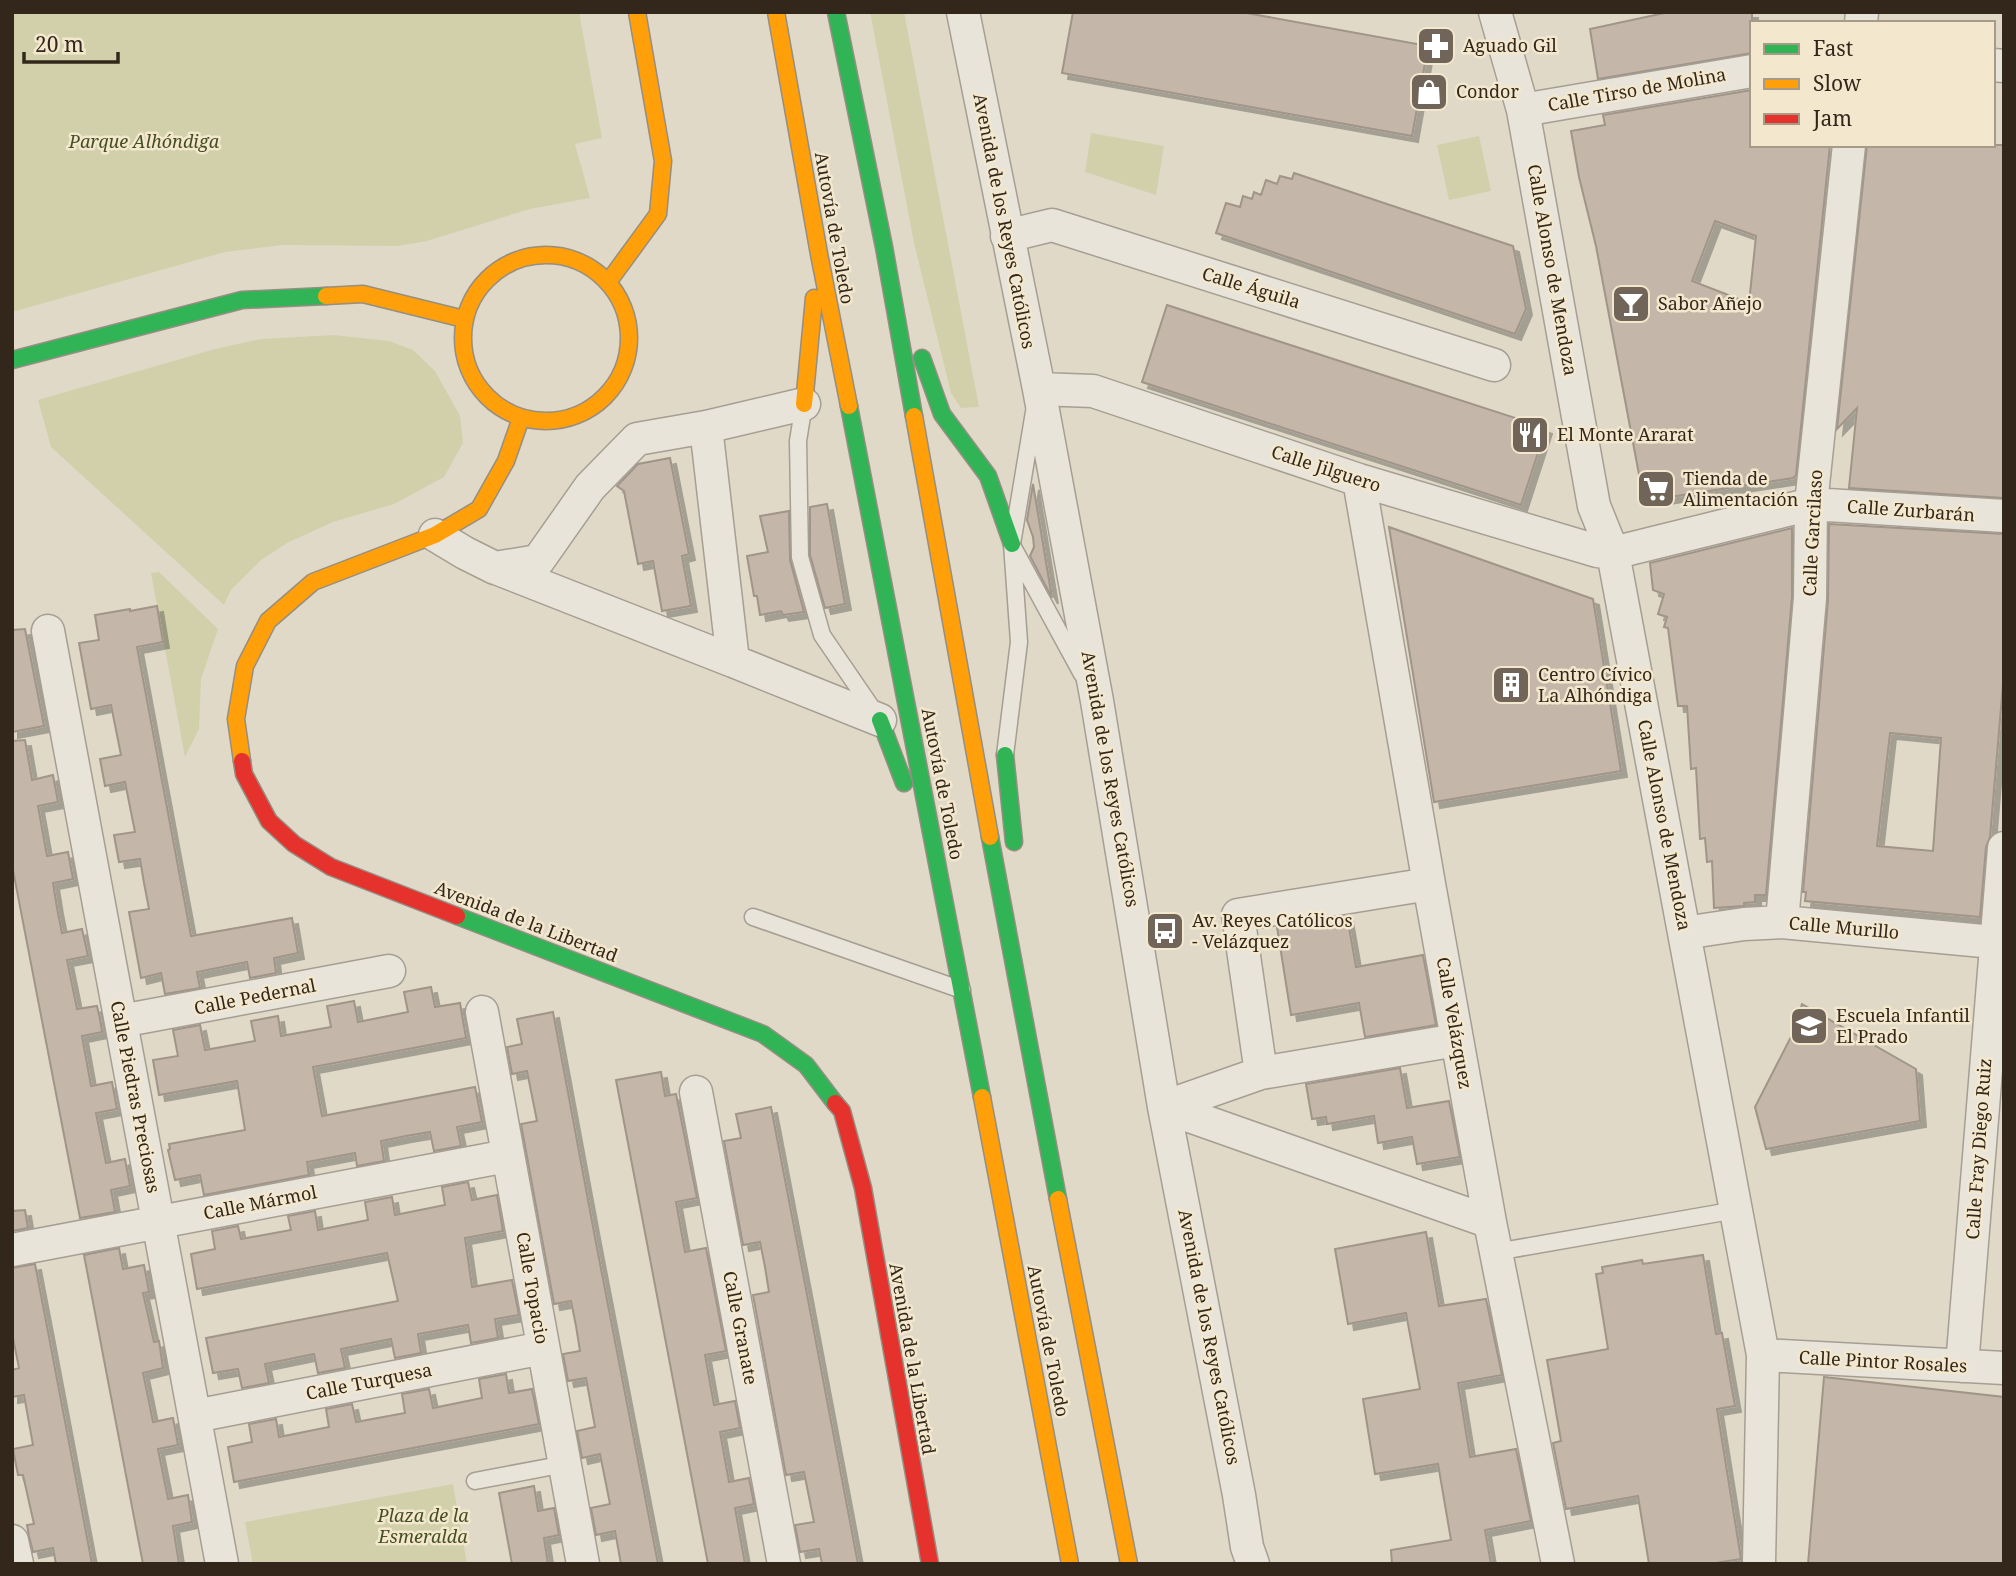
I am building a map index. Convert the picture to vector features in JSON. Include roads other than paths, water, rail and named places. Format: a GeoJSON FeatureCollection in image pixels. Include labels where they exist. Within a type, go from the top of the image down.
{"type":"FeatureCollection","features":[{"type":"Feature","properties":{"kind":"main road"},"geometry":{"type":"LineString","coordinates":[[609,281],[657,214],[663,161],[637,12]]}},
{"type":"Feature","properties":{"kind":"main road","name":"Autovía de Toledo"},"geometry":{"type":"LineString","coordinates":[[776,12],[819,254],[941,878],[1070,1564]]}},
{"type":"Feature","properties":{"kind":"main road","name":"Autovía de Toledo"},"geometry":{"type":"LineString","coordinates":[[836,12],[884,247],[1010,952],[1129,1564]]}},
{"type":"Feature","properties":{"kind":"main road"},"geometry":{"type":"LineString","coordinates":[[884,247],[942,414],[988,476],[1012,544]]}},
{"type":"Feature","properties":{"kind":"main road"},"geometry":{"type":"LineString","coordinates":[[551,254],[579,260],[609,281],[626,309],[631,341],[625,367],[611,391],[593,408],[572,418],[547,421],[521,418],[489,399],[476,384],[468,368],[462,344],[464,319],[470,301],[481,285],[498,269],[524,256],[551,254]]}},
{"type":"Feature","properties":{"kind":"main road"},"geometry":{"type":"LineString","coordinates":[[804,404],[819,254]]}},
{"type":"Feature","properties":{"kind":"main road"},"geometry":{"type":"LineString","coordinates":[[12,360],[242,300],[363,294],[464,319]]}},
{"type":"Feature","properties":{"kind":"main road","name":"Avenida de la Libertad"},"geometry":{"type":"LineString","coordinates":[[521,418],[506,461],[479,509],[436,535],[313,582],[268,621],[245,666],[236,719],[244,774],[269,821],[294,844],[331,867],[763,1034],[806,1065],[842,1111],[863,1188],[930,1564]]}},
{"type":"Feature","properties":{"kind":"main road"},"geometry":{"type":"LineString","coordinates":[[880,720],[941,878]]}},
{"type":"Feature","properties":{"kind":"main road"},"geometry":{"type":"LineString","coordinates":[[1005,755],[1015,856]]}},
{"type":"Feature","properties":{"kind":"main road"},"geometry":{"type":"LineString","coordinates":[[1010,952],[1015,882]]}},
{"type":"Feature","properties":{"kind":"street","name":"Avenida de los Reyes Católicos"},"geometry":{"type":"LineString","coordinates":[[963,12],[1039,389],[1097,701],[1164,1107],[1249,1558]]}},
{"type":"Feature","properties":{"kind":"street","name":"Calle Alonso de Mendoza"},"geometry":{"type":"LineString","coordinates":[[1495,12],[1523,110],[1594,506],[1613,553],[1763,1355],[1759,1564]]}},
{"type":"Feature","properties":{"kind":"street","name":"Calle Tirso de Molina"},"geometry":{"type":"LineString","coordinates":[[1523,110],[1750,71]]}},
{"type":"Feature","properties":{"kind":"street","name":"Calle Garcilaso"},"geometry":{"type":"LineString","coordinates":[[1783,922],[1810,598],[1811,504],[1849,147]]}},
{"type":"Feature","properties":{"kind":"street","name":"Calle Águila"},"geometry":{"type":"LineString","coordinates":[[1007,236],[1052,225],[1494,365]]}},
{"type":"Feature","properties":{"kind":"street","name":"Calle Jilguero"},"geometry":{"type":"LineString","coordinates":[[1039,389],[1093,391],[1359,480],[1597,551],[1613,553]]}},
{"type":"Feature","properties":{"kind":"street"},"geometry":{"type":"LineString","coordinates":[[495,568],[538,561],[590,487],[637,439],[706,427],[804,404]]}},
{"type":"Feature","properties":{"kind":"street"},"geometry":{"type":"LineString","coordinates":[[706,427],[733,661]]}},
{"type":"Feature","properties":{"kind":"street","name":"Calle Velázquez"},"geometry":{"type":"LineString","coordinates":[[1359,480],[1493,1237],[1558,1564]]}},
{"type":"Feature","properties":{"kind":"street","name":"Calle Zurbarán"},"geometry":{"type":"LineString","coordinates":[[1613,553],[1811,504],[2004,516]]}},
{"type":"Feature","properties":{"kind":"street"},"geometry":{"type":"LineString","coordinates":[[436,535],[495,568],[880,720]]}},
{"type":"Feature","properties":{"kind":"street","name":"Calle Piedras Preciosas"},"geometry":{"type":"LineString","coordinates":[[48,631],[222,1564]]}},
{"type":"Feature","properties":{"kind":"street","name":"Calle Fray Diego Ruiz"},"geometry":{"type":"LineString","coordinates":[[1962,1366],[1999,943],[2004,848]]}},
{"type":"Feature","properties":{"kind":"street"},"geometry":{"type":"LineString","coordinates":[[1261,1073],[1238,915],[1429,884]]}},
{"type":"Feature","properties":{"kind":"street","name":"Calle Murillo"},"geometry":{"type":"LineString","coordinates":[[1684,933],[1744,924],[1783,922],[1999,943]]}},
{"type":"Feature","properties":{"kind":"street","name":"Calle Pedernal"},"geometry":{"type":"LineString","coordinates":[[121,1021],[389,971]]}},
{"type":"Feature","properties":{"kind":"street","name":"Calle Topacio"},"geometry":{"type":"LineString","coordinates":[[482,1012],[583,1564]]}},
{"type":"Feature","properties":{"kind":"street"},"geometry":{"type":"LineString","coordinates":[[1164,1107],[1261,1073],[1457,1040]]}},
{"type":"Feature","properties":{"kind":"street","name":"Calle Granate"},"geometry":{"type":"LineString","coordinates":[[696,1091],[784,1564]]}},
{"type":"Feature","properties":{"kind":"street"},"geometry":{"type":"LineString","coordinates":[[1164,1107],[1493,1237]]}},
{"type":"Feature","properties":{"kind":"street","name":"Calle Mármol"},"geometry":{"type":"LineString","coordinates":[[12,1250],[507,1156]]}},
{"type":"Feature","properties":{"kind":"street","name":"Calle Turquesa"},"geometry":{"type":"LineString","coordinates":[[195,1416],[543,1348]]}},
{"type":"Feature","properties":{"kind":"street","name":"Calle Pintor Rosales"},"geometry":{"type":"LineString","coordinates":[[1763,1355],[2004,1368]]}},
{"type":"Feature","properties":{"kind":"street"},"geometry":{"type":"LineString","coordinates":[[12,1541],[16,1564]]}},
{"type":"Feature","properties":{"kind":"lane"},"geometry":{"type":"LineString","coordinates":[[1005,755],[1019,642],[1012,544],[1039,389]]}},
{"type":"Feature","properties":{"kind":"lane"},"geometry":{"type":"LineString","coordinates":[[804,404],[798,441],[800,558],[822,635],[880,720]]}},
{"type":"Feature","properties":{"kind":"lane"},"geometry":{"type":"LineString","coordinates":[[1012,544],[1097,701]]}},
{"type":"Feature","properties":{"kind":"lane"},"geometry":{"type":"LineString","coordinates":[[753,916],[962,990]]}},
{"type":"Feature","properties":{"kind":"lane"},"geometry":{"type":"LineString","coordinates":[[1493,1237],[1736,1210]]}},
{"type":"Feature","properties":{"kind":"lane"},"geometry":{"type":"LineString","coordinates":[[475,1481],[565,1464]]}},
{"type":"Feature","properties":{"kind":"place","name":"Aguado Gil"},"geometry":{"type":"Point","coordinates":[1436,46]}},
{"type":"Feature","properties":{"kind":"place","name":"Condor"},"geometry":{"type":"Point","coordinates":[1429,92]}},
{"type":"Feature","properties":{"kind":"place","name":"Sabor Añejo"},"geometry":{"type":"Point","coordinates":[1631,304]}},
{"type":"Feature","properties":{"kind":"place","name":"El Monte Ararat"},"geometry":{"type":"Point","coordinates":[1530,435]}},
{"type":"Feature","properties":{"kind":"place","name":"Tienda de Alimentación"},"geometry":{"type":"Point","coordinates":[1656,489]}},
{"type":"Feature","properties":{"kind":"place","name":"Centro Cívico La Alhóndiga"},"geometry":{"type":"Point","coordinates":[1511,685]}},
{"type":"Feature","properties":{"kind":"place","name":"Av. Reyes Católicos - Velázquez"},"geometry":{"type":"Point","coordinates":[1165,931]}},
{"type":"Feature","properties":{"kind":"place","name":"Escuela Infantil El Prado"},"geometry":{"type":"Point","coordinates":[1809,1026]}},
{"type":"Feature","properties":{"kind":"park label","name":"Parque Alhóndiga"},"geometry":{"type":"Point","coordinates":[144,142]}},
{"type":"Feature","properties":{"kind":"park label","name":"Plaza de la Esmeralda"},"geometry":{"type":"Point","coordinates":[423,1526]}}]}
